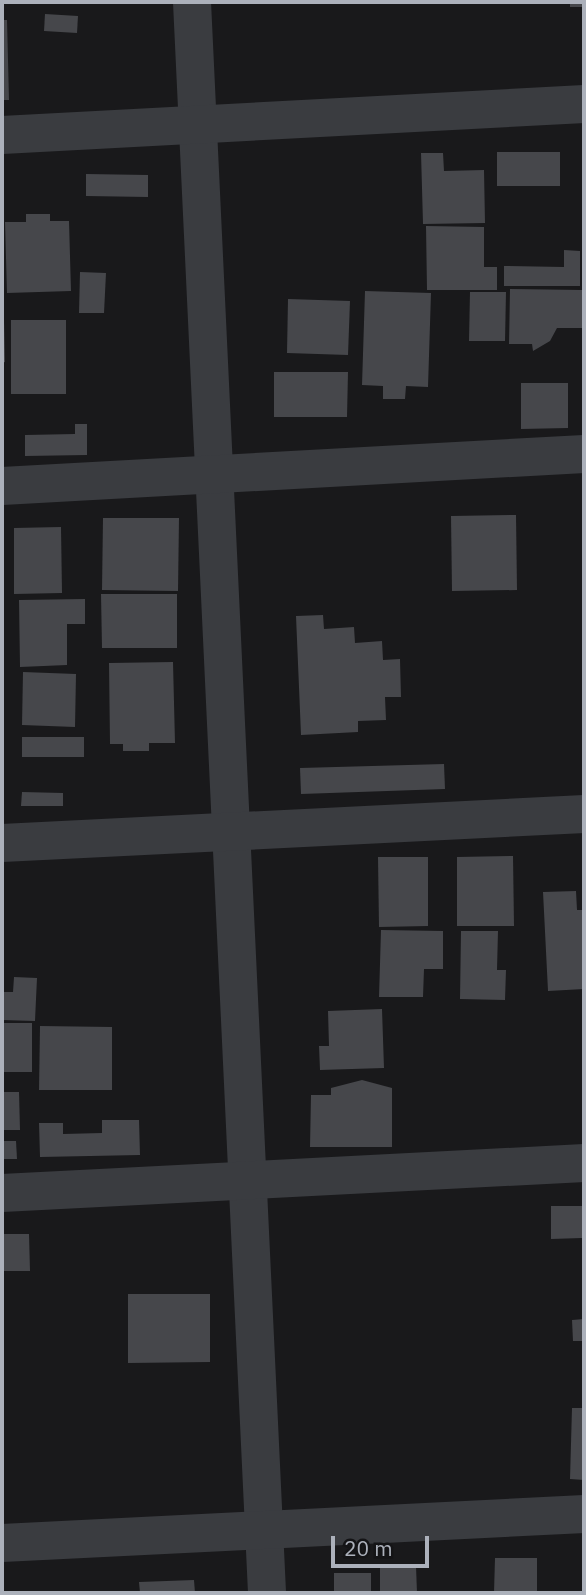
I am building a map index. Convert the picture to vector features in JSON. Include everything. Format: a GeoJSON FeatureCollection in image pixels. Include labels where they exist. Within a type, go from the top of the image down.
{"type":"FeatureCollection","features":[{"type":"Feature","properties":{"kind":"street"},"geometry":{"type":"LineString","coordinates":[[192,2],[267,1593]]}},
{"type":"Feature","properties":{"kind":"street"},"geometry":{"type":"LineString","coordinates":[[2,135],[584,104]]}},
{"type":"Feature","properties":{"kind":"street"},"geometry":{"type":"LineString","coordinates":[[2,486],[584,454]]}},
{"type":"Feature","properties":{"kind":"street"},"geometry":{"type":"LineString","coordinates":[[2,843],[584,814]]}},
{"type":"Feature","properties":{"kind":"street"},"geometry":{"type":"LineString","coordinates":[[2,1193],[584,1163]]}},
{"type":"Feature","properties":{"kind":"street"},"geometry":{"type":"LineString","coordinates":[[2,1543],[584,1514]]}},
{"type":"Feature","properties":{"kind":"building"},"geometry":{"type":"Polygon","coordinates":[[[570,2],[584,2],[584,7],[570,7],[570,2]]]}},
{"type":"Feature","properties":{"kind":"building"},"geometry":{"type":"Polygon","coordinates":[[[45,14],[78,16],[77,33],[44,31],[45,14]]]}},
{"type":"Feature","properties":{"kind":"building"},"geometry":{"type":"Polygon","coordinates":[[[2,20],[7,20],[9,100],[2,100],[2,20]]]}},
{"type":"Feature","properties":{"kind":"building"},"geometry":{"type":"Polygon","coordinates":[[[497,152],[560,152],[560,186],[497,186],[497,152]]]}},
{"type":"Feature","properties":{"kind":"building"},"geometry":{"type":"Polygon","coordinates":[[[421,153],[443,153],[444,171],[484,170],[485,223],[423,224],[421,153]]]}},
{"type":"Feature","properties":{"kind":"building"},"geometry":{"type":"Polygon","coordinates":[[[86,174],[148,175],[148,197],[86,196],[86,174]]]}},
{"type":"Feature","properties":{"kind":"building"},"geometry":{"type":"Polygon","coordinates":[[[26,214],[50,214],[50,221],[69,221],[71,291],[7,293],[5,222],[26,222],[26,214]]]}},
{"type":"Feature","properties":{"kind":"building"},"geometry":{"type":"Polygon","coordinates":[[[426,226],[484,227],[484,267],[497,267],[497,290],[427,290],[426,226]]]}},
{"type":"Feature","properties":{"kind":"building"},"geometry":{"type":"Polygon","coordinates":[[[564,250],[580,251],[580,286],[504,286],[504,266],[564,267],[564,250]]]}},
{"type":"Feature","properties":{"kind":"building"},"geometry":{"type":"Polygon","coordinates":[[[80,272],[106,273],[104,313],[79,313],[80,272]]]}},
{"type":"Feature","properties":{"kind":"building"},"geometry":{"type":"Polygon","coordinates":[[[510,289],[582,290],[583,328],[557,328],[550,341],[533,351],[532,344],[509,344],[510,289]]]}},
{"type":"Feature","properties":{"kind":"building"},"geometry":{"type":"Polygon","coordinates":[[[365,291],[431,293],[428,387],[406,386],[405,399],[383,399],[383,386],[362,385],[365,291]]]}},
{"type":"Feature","properties":{"kind":"building"},"geometry":{"type":"Polygon","coordinates":[[[470,292],[506,292],[505,341],[469,341],[470,292]]]}},
{"type":"Feature","properties":{"kind":"building"},"geometry":{"type":"Polygon","coordinates":[[[288,299],[350,301],[348,355],[287,353],[288,299]]]}},
{"type":"Feature","properties":{"kind":"building"},"geometry":{"type":"Polygon","coordinates":[[[2,319],[5,362],[2,363],[2,319]]]}},
{"type":"Feature","properties":{"kind":"building"},"geometry":{"type":"Polygon","coordinates":[[[11,320],[66,320],[66,394],[11,394],[11,320]]]}},
{"type":"Feature","properties":{"kind":"building"},"geometry":{"type":"Polygon","coordinates":[[[274,372],[348,372],[347,417],[274,417],[274,372]]]}},
{"type":"Feature","properties":{"kind":"building"},"geometry":{"type":"Polygon","coordinates":[[[521,383],[568,383],[568,428],[521,429],[521,383]]]}},
{"type":"Feature","properties":{"kind":"building"},"geometry":{"type":"Polygon","coordinates":[[[75,424],[87,424],[87,455],[25,456],[25,435],[75,434],[75,424]]]}},
{"type":"Feature","properties":{"kind":"building"},"geometry":{"type":"Polygon","coordinates":[[[516,515],[517,590],[452,591],[451,516],[516,515]]]}},
{"type":"Feature","properties":{"kind":"building"},"geometry":{"type":"Polygon","coordinates":[[[103,518],[179,518],[178,591],[102,590],[103,518]]]}},
{"type":"Feature","properties":{"kind":"building"},"geometry":{"type":"Polygon","coordinates":[[[61,527],[62,593],[14,594],[14,528],[61,527]]]}},
{"type":"Feature","properties":{"kind":"building"},"geometry":{"type":"Polygon","coordinates":[[[101,594],[177,594],[177,648],[102,648],[101,594]]]}},
{"type":"Feature","properties":{"kind":"building"},"geometry":{"type":"Polygon","coordinates":[[[85,599],[85,624],[67,624],[67,665],[20,667],[19,600],[85,599]]]}},
{"type":"Feature","properties":{"kind":"building"},"geometry":{"type":"Polygon","coordinates":[[[323,615],[324,629],[354,627],[355,643],[382,641],[383,660],[400,659],[401,697],[385,697],[386,720],[358,721],[358,732],[301,735],[296,616],[323,615]]]}},
{"type":"Feature","properties":{"kind":"building"},"geometry":{"type":"Polygon","coordinates":[[[173,662],[175,743],[149,743],[149,751],[123,751],[123,744],[110,744],[109,663],[173,662]]]}},
{"type":"Feature","properties":{"kind":"building"},"geometry":{"type":"Polygon","coordinates":[[[23,672],[76,674],[75,727],[22,725],[23,672]]]}},
{"type":"Feature","properties":{"kind":"building"},"geometry":{"type":"Polygon","coordinates":[[[22,737],[84,737],[84,757],[22,757],[22,737]]]}},
{"type":"Feature","properties":{"kind":"building"},"geometry":{"type":"Polygon","coordinates":[[[444,764],[445,789],[301,794],[300,768],[444,764]]]}},
{"type":"Feature","properties":{"kind":"building"},"geometry":{"type":"Polygon","coordinates":[[[22,792],[63,793],[63,806],[21,806],[22,792]]]}},
{"type":"Feature","properties":{"kind":"building"},"geometry":{"type":"Polygon","coordinates":[[[513,856],[514,926],[457,926],[457,857],[513,856]]]}},
{"type":"Feature","properties":{"kind":"building"},"geometry":{"type":"Polygon","coordinates":[[[378,857],[428,857],[428,926],[379,927],[378,857]]]}},
{"type":"Feature","properties":{"kind":"building"},"geometry":{"type":"Polygon","coordinates":[[[576,891],[577,910],[584,910],[584,989],[548,991],[543,892],[576,891]]]}},
{"type":"Feature","properties":{"kind":"building"},"geometry":{"type":"Polygon","coordinates":[[[381,930],[443,931],[443,969],[424,969],[423,997],[379,997],[381,930]]]}},
{"type":"Feature","properties":{"kind":"building"},"geometry":{"type":"Polygon","coordinates":[[[461,931],[498,931],[497,970],[506,970],[505,1000],[460,999],[461,931]]]}},
{"type":"Feature","properties":{"kind":"building"},"geometry":{"type":"Polygon","coordinates":[[[14,977],[37,978],[35,1021],[2,1020],[2,992],[13,992],[14,977]]]}},
{"type":"Feature","properties":{"kind":"building"},"geometry":{"type":"Polygon","coordinates":[[[382,1009],[384,1068],[320,1070],[319,1046],[329,1046],[328,1011],[382,1009]]]}},
{"type":"Feature","properties":{"kind":"building"},"geometry":{"type":"Polygon","coordinates":[[[2,1023],[32,1023],[32,1072],[2,1072],[2,1023]]]}},
{"type":"Feature","properties":{"kind":"building"},"geometry":{"type":"Polygon","coordinates":[[[40,1026],[112,1027],[112,1090],[39,1090],[40,1026]]]}},
{"type":"Feature","properties":{"kind":"building"},"geometry":{"type":"Polygon","coordinates":[[[362,1080],[392,1088],[392,1147],[310,1147],[311,1095],[331,1095],[331,1088],[362,1080]]]}},
{"type":"Feature","properties":{"kind":"building"},"geometry":{"type":"Polygon","coordinates":[[[2,1092],[19,1092],[20,1130],[2,1130],[2,1092]]]}},
{"type":"Feature","properties":{"kind":"building"},"geometry":{"type":"Polygon","coordinates":[[[102,1120],[139,1120],[140,1155],[40,1157],[39,1123],[63,1123],[63,1134],[102,1133],[102,1120]]]}},
{"type":"Feature","properties":{"kind":"building"},"geometry":{"type":"Polygon","coordinates":[[[2,1141],[16,1141],[17,1159],[2,1159],[2,1141]]]}},
{"type":"Feature","properties":{"kind":"building"},"geometry":{"type":"Polygon","coordinates":[[[551,1206],[584,1206],[582,1238],[551,1239],[551,1206]]]}},
{"type":"Feature","properties":{"kind":"building"},"geometry":{"type":"Polygon","coordinates":[[[2,1234],[29,1234],[30,1271],[2,1271],[2,1234]]]}},
{"type":"Feature","properties":{"kind":"building"},"geometry":{"type":"Polygon","coordinates":[[[128,1294],[210,1294],[210,1362],[128,1363],[128,1294]]]}},
{"type":"Feature","properties":{"kind":"building"},"geometry":{"type":"Polygon","coordinates":[[[584,1319],[584,1341],[573,1341],[572,1320],[584,1319]]]}},
{"type":"Feature","properties":{"kind":"building"},"geometry":{"type":"Polygon","coordinates":[[[572,1408],[584,1408],[584,1480],[570,1479],[572,1408]]]}},
{"type":"Feature","properties":{"kind":"building"},"geometry":{"type":"Polygon","coordinates":[[[495,1558],[537,1558],[537,1593],[494,1593],[495,1558]]]}},
{"type":"Feature","properties":{"kind":"building"},"geometry":{"type":"Polygon","coordinates":[[[380,1566],[416,1566],[417,1593],[380,1593],[380,1566]]]}},
{"type":"Feature","properties":{"kind":"building"},"geometry":{"type":"Polygon","coordinates":[[[334,1573],[371,1573],[371,1593],[334,1593],[334,1573]]]}},
{"type":"Feature","properties":{"kind":"building"},"geometry":{"type":"Polygon","coordinates":[[[194,1580],[195,1593],[140,1593],[139,1582],[194,1580]]]}}]}
